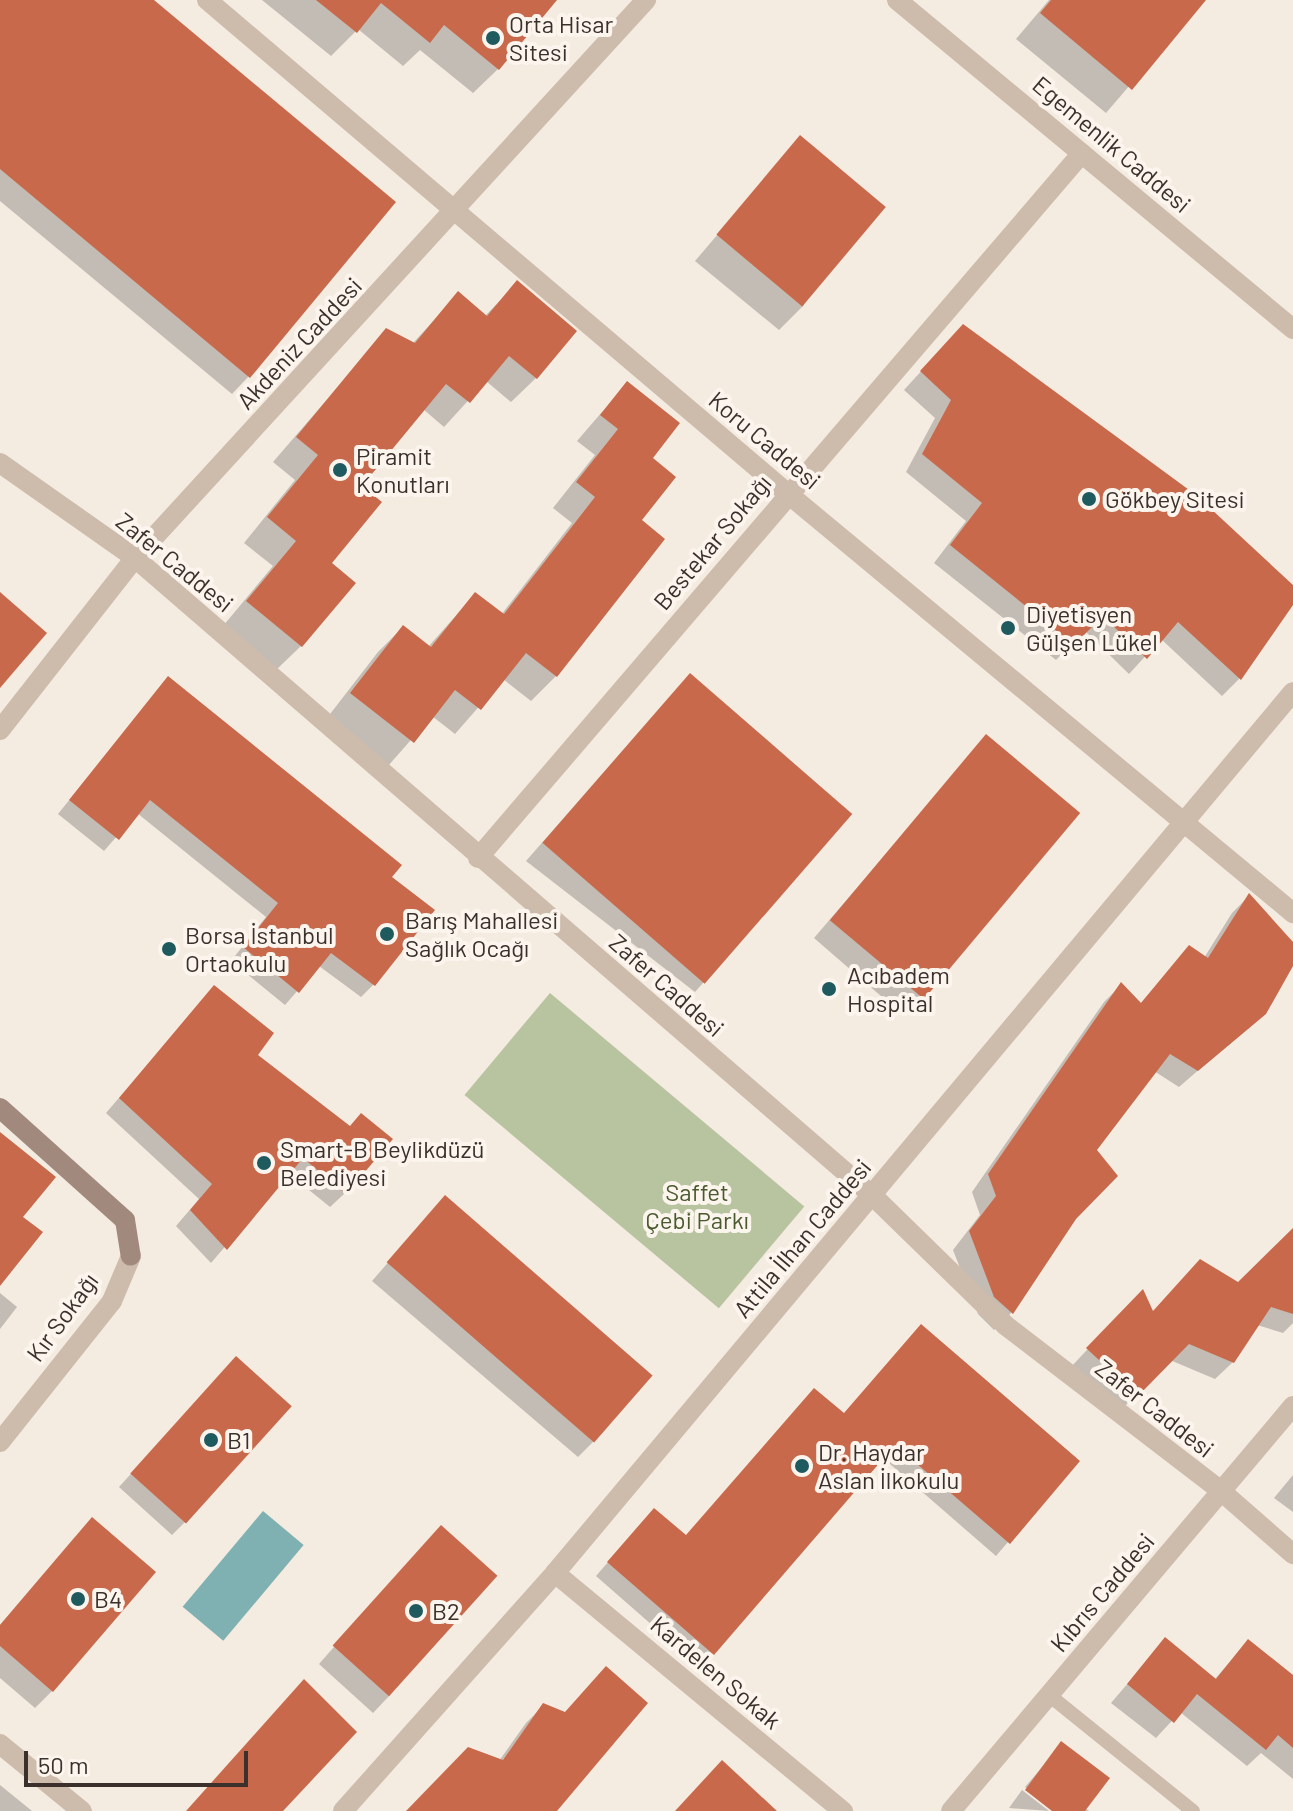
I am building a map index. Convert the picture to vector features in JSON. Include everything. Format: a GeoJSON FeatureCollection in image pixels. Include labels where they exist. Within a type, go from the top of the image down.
{"type":"FeatureCollection","features":[{"type":"Feature","properties":{"kind":"main road"},"geometry":{"type":"LineString","coordinates":[[0,1108],[125,1220],[131,1256]]}},
{"type":"Feature","properties":{"kind":"street","name":"Koru Caddesi"},"geometry":{"type":"LineString","coordinates":[[207,0],[787,493],[1182,824],[1293,913]]}},
{"type":"Feature","properties":{"kind":"street","name":"Akdeniz Caddesi"},"geometry":{"type":"LineString","coordinates":[[0,730],[135,558],[646,0]]}},
{"type":"Feature","properties":{"kind":"street","name":"Egemenlik Caddesi"},"geometry":{"type":"LineString","coordinates":[[897,0],[1293,329]]}},
{"type":"Feature","properties":{"kind":"street","name":"Bestekar Sokağı"},"geometry":{"type":"LineString","coordinates":[[478,858],[787,493],[1082,153]]}},
{"type":"Feature","properties":{"kind":"street","name":"Zafer Caddesi"},"geometry":{"type":"LineString","coordinates":[[0,463],[135,558],[478,858],[872,1195],[1005,1325],[1221,1491],[1293,1554]]}},
{"type":"Feature","properties":{"kind":"street","name":"Attila İlhan Caddesi"},"geometry":{"type":"LineString","coordinates":[[343,1811],[555,1573],[1293,692]]}},
{"type":"Feature","properties":{"kind":"street","name":"Kır Sokağı"},"geometry":{"type":"LineString","coordinates":[[0,1442],[112,1301],[131,1256]]}},
{"type":"Feature","properties":{"kind":"street","name":"Kıbrıs Caddesi"},"geometry":{"type":"LineString","coordinates":[[951,1811],[1293,1406]]}},
{"type":"Feature","properties":{"kind":"street","name":"Kardelen Sokak"},"geometry":{"type":"LineString","coordinates":[[555,1573],[843,1811]]}},
{"type":"Feature","properties":{"kind":"street"},"geometry":{"type":"LineString","coordinates":[[0,1744],[82,1811]]}},
{"type":"Feature","properties":{"kind":"lane"},"geometry":{"type":"LineString","coordinates":[[1049,1695],[1193,1811]]}},
{"type":"Feature","properties":{"kind":"green space","name":"Saffet Çebi Parkı"},"geometry":{"type":"Polygon","coordinates":[[[550,993],[804,1206],[719,1308],[465,1095],[550,993]]]}},
{"type":"Feature","properties":{"kind":"water"},"geometry":{"type":"Polygon","coordinates":[[[263,1511],[304,1545],[223,1641],[183,1607],[263,1511]]]}},
{"type":"Feature","properties":{"kind":"building"},"geometry":{"type":"Polygon","coordinates":[[[0,0],[154,0],[396,202],[250,378],[0,169],[0,0]]]}},
{"type":"Feature","properties":{"kind":"building","name":"Orta Hisar Sitesi"},"geometry":{"type":"Polygon","coordinates":[[[316,0],[557,0],[499,70],[444,25],[430,43],[381,3],[357,33],[316,0]]]}},
{"type":"Feature","properties":{"kind":"building"},"geometry":{"type":"Polygon","coordinates":[[[1051,0],[1206,0],[1132,90],[1040,13],[1051,0]]]}},
{"type":"Feature","properties":{"kind":"building"},"geometry":{"type":"Polygon","coordinates":[[[800,135],[886,207],[802,307],[716,235],[800,135]]]}},
{"type":"Feature","properties":{"kind":"building","name":"Piramit Konutları"},"geometry":{"type":"Polygon","coordinates":[[[517,280],[577,331],[537,379],[509,356],[470,403],[446,384],[362,486],[382,502],[332,563],[356,583],[302,647],[246,601],[296,541],[267,517],[318,455],[296,437],[386,328],[415,343],[458,291],[487,316],[517,280]]]}},
{"type":"Feature","properties":{"kind":"building","name":"Gökbey Sitesi"},"geometry":{"type":"Polygon","coordinates":[[[963,324],[1196,495],[1293,585],[1293,605],[1241,680],[1178,622],[1147,659],[1103,616],[1074,645],[950,545],[982,503],[922,454],[951,400],[920,371],[963,324]]]}},
{"type":"Feature","properties":{"kind":"building"},"geometry":{"type":"Polygon","coordinates":[[[627,381],[680,423],[653,458],[676,477],[642,520],[665,539],[557,677],[526,653],[481,710],[455,690],[414,743],[350,693],[403,625],[431,647],[475,592],[504,614],[595,497],[576,482],[618,429],[600,415],[627,381]]]}},
{"type":"Feature","properties":{"kind":"building"},"geometry":{"type":"Polygon","coordinates":[[[0,592],[47,633],[0,688],[0,592]]]}},
{"type":"Feature","properties":{"kind":"building"},"geometry":{"type":"Polygon","coordinates":[[[690,673],[852,814],[705,984],[542,843],[690,673]]]}},
{"type":"Feature","properties":{"kind":"building","name":"Borsa İstanbul Ortaokulu"},"geometry":{"type":"Polygon","coordinates":[[[168,676],[402,865],[392,877],[435,910],[375,986],[331,953],[299,993],[243,947],[278,903],[150,800],[119,840],[69,800],[168,676]]]}},
{"type":"Feature","properties":{"kind":"building"},"geometry":{"type":"Polygon","coordinates":[[[986,734],[1080,813],[924,999],[830,920],[986,734]]]}},
{"type":"Feature","properties":{"kind":"building"},"geometry":{"type":"Polygon","coordinates":[[[1249,893],[1293,942],[1293,966],[1266,1014],[1198,1071],[1170,1054],[1097,1150],[1118,1176],[1076,1219],[1013,1314],[994,1297],[969,1231],[996,1196],[988,1174],[1121,982],[1141,1003],[1189,945],[1208,958],[1249,893]]]}},
{"type":"Feature","properties":{"kind":"building"},"geometry":{"type":"Polygon","coordinates":[[[214,985],[274,1033],[258,1055],[350,1126],[361,1113],[393,1139],[346,1194],[303,1158],[227,1250],[190,1210],[212,1184],[119,1098],[214,985]]]}},
{"type":"Feature","properties":{"kind":"building"},"geometry":{"type":"Polygon","coordinates":[[[0,1132],[56,1177],[23,1217],[43,1232],[0,1286],[0,1132]]]}},
{"type":"Feature","properties":{"kind":"building"},"geometry":{"type":"Polygon","coordinates":[[[445,1195],[653,1375],[594,1443],[387,1262],[445,1195]]]}},
{"type":"Feature","properties":{"kind":"building"},"geometry":{"type":"Polygon","coordinates":[[[1293,1228],[1293,1314],[1271,1307],[1234,1363],[1189,1344],[1138,1396],[1086,1348],[1143,1289],[1153,1311],[1200,1259],[1238,1282],[1293,1228]]]}},
{"type":"Feature","properties":{"kind":"building"},"geometry":{"type":"Polygon","coordinates":[[[921,1324],[1080,1461],[1010,1544],[895,1445],[714,1655],[607,1562],[654,1508],[686,1535],[814,1388],[844,1413],[921,1324]]]}},
{"type":"Feature","properties":{"kind":"building","name":"B1"},"geometry":{"type":"Polygon","coordinates":[[[236,1356],[292,1406],[186,1524],[130,1473],[236,1356]]]}},
{"type":"Feature","properties":{"kind":"building","name":"B4"},"geometry":{"type":"Polygon","coordinates":[[[92,1517],[156,1572],[53,1692],[0,1646],[0,1625],[92,1517]]]}},
{"type":"Feature","properties":{"kind":"building","name":"B2"},"geometry":{"type":"Polygon","coordinates":[[[441,1525],[497,1576],[389,1696],[333,1645],[441,1525]]]}},
{"type":"Feature","properties":{"kind":"building"},"geometry":{"type":"Polygon","coordinates":[[[1165,1637],[1216,1679],[1248,1639],[1293,1675],[1293,1748],[1278,1735],[1266,1750],[1197,1694],[1174,1723],[1127,1684],[1165,1637]]]}},
{"type":"Feature","properties":{"kind":"building"},"geometry":{"type":"Polygon","coordinates":[[[606,1666],[648,1703],[557,1811],[406,1811],[468,1747],[503,1760],[543,1703],[565,1712],[606,1666]]]}},
{"type":"Feature","properties":{"kind":"building"},"geometry":{"type":"Polygon","coordinates":[[[304,1679],[357,1732],[283,1811],[186,1811],[304,1679]]]}},
{"type":"Feature","properties":{"kind":"building"},"geometry":{"type":"Polygon","coordinates":[[[1061,1741],[1110,1778],[1085,1811],[1052,1811],[1025,1790],[1061,1741]]]}},
{"type":"Feature","properties":{"kind":"building"},"geometry":{"type":"Polygon","coordinates":[[[722,1760],[777,1811],[675,1811],[722,1760]]]}},
{"type":"Feature","properties":{"kind":"place","name":"Orta Hisar Sitesi"},"geometry":{"type":"Point","coordinates":[493,38]}},
{"type":"Feature","properties":{"kind":"place","name":"Piramit Konutları"},"geometry":{"type":"Point","coordinates":[340,470]}},
{"type":"Feature","properties":{"kind":"place","name":"Gökbey Sitesi"},"geometry":{"type":"Point","coordinates":[1089,499]}},
{"type":"Feature","properties":{"kind":"place","name":"Diyetisyen Gülşen Lükel"},"geometry":{"type":"Point","coordinates":[1008,628]}},
{"type":"Feature","properties":{"kind":"place","name":"Barış Mahallesi Sağlık Ocağı"},"geometry":{"type":"Point","coordinates":[387,934]}},
{"type":"Feature","properties":{"kind":"place","name":"Borsa İstanbul Ortaokulu"},"geometry":{"type":"Point","coordinates":[169,949]}},
{"type":"Feature","properties":{"kind":"place","name":"Acıbadem Hospital"},"geometry":{"type":"Point","coordinates":[829,989]}},
{"type":"Feature","properties":{"kind":"place","name":"Smart-B Beylikdüzü Belediyesi"},"geometry":{"type":"Point","coordinates":[264,1163]}},
{"type":"Feature","properties":{"kind":"place","name":"B1"},"geometry":{"type":"Point","coordinates":[211,1440]}},
{"type":"Feature","properties":{"kind":"place","name":"Dr. Haydar Aslan İlkokulu"},"geometry":{"type":"Point","coordinates":[802,1466]}},
{"type":"Feature","properties":{"kind":"place","name":"B4"},"geometry":{"type":"Point","coordinates":[78,1599]}},
{"type":"Feature","properties":{"kind":"place","name":"B2"},"geometry":{"type":"Point","coordinates":[416,1611]}}]}
